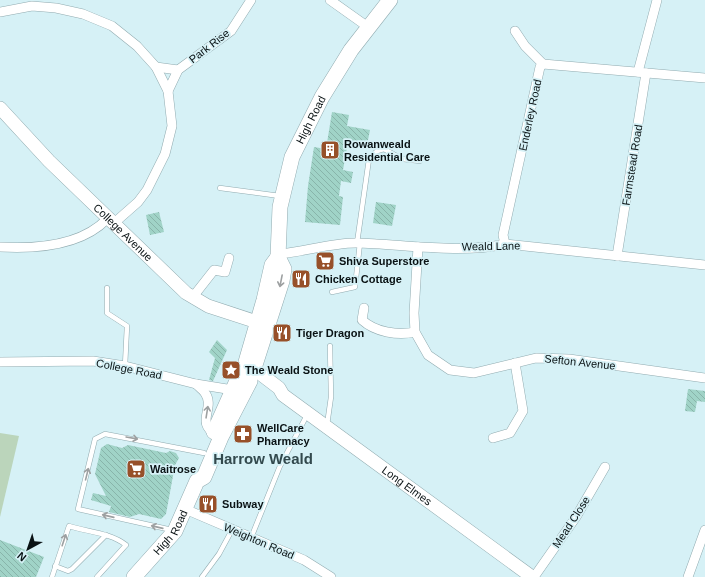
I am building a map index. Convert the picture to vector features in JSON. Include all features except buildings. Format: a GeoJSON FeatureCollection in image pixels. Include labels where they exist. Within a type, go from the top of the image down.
{"type":"FeatureCollection","features":[{"type":"Feature","properties":{"kind":"main road","name":"High Road"},"geometry":{"type":"LineString","coordinates":[[134,577],[175,531],[197,481],[196,474],[204,453],[217,435],[250,372],[262,324],[278,297],[284,269],[278,255],[280,207],[292,157],[319,104],[368,27],[390,0]]}},
{"type":"Feature","properties":{"kind":"main road","name":"High Road"},"geometry":{"type":"LineString","coordinates":[[197,481],[204,477],[233,390],[250,372]]}},
{"type":"Feature","properties":{"kind":"street","name":"Park Rise"},"geometry":{"type":"LineString","coordinates":[[168,91],[178,70],[230,31],[251,0]]}},
{"type":"Feature","properties":{"kind":"street"},"geometry":{"type":"LineString","coordinates":[[330,0],[368,27]]}},
{"type":"Feature","properties":{"kind":"street","name":"Farmstead Road"},"geometry":{"type":"LineString","coordinates":[[617,256],[642,72],[657,0]]}},
{"type":"Feature","properties":{"kind":"street"},"geometry":{"type":"LineString","coordinates":[[0,12],[32,6],[56,8],[83,14],[112,26],[136,46],[156,67],[168,91],[172,126],[165,154],[147,190],[138,202],[95,230],[59,244],[26,249],[0,247]]}},
{"type":"Feature","properties":{"kind":"street"},"geometry":{"type":"LineString","coordinates":[[515,31],[525,46],[543,64],[705,78]]}},
{"type":"Feature","properties":{"kind":"street","name":"Enderley Road"},"geometry":{"type":"LineString","coordinates":[[504,244],[504,235],[540,67],[543,64]]}},
{"type":"Feature","properties":{"kind":"street","name":"Park Rise"},"geometry":{"type":"LineString","coordinates":[[156,67],[178,70]]}},
{"type":"Feature","properties":{"kind":"street","name":"College Avenue"},"geometry":{"type":"LineString","coordinates":[[0,108],[49,161],[192,298],[208,306],[262,324]]}},
{"type":"Feature","properties":{"kind":"street","name":"Weald Lane"},"geometry":{"type":"LineString","coordinates":[[278,255],[331,244],[358,243],[418,247],[490,247],[504,244],[705,265]]}},
{"type":"Feature","properties":{"kind":"street","name":"Sefton Avenue"},"geometry":{"type":"LineString","coordinates":[[418,247],[414,312],[415,332],[428,355],[450,370],[474,373],[536,358],[569,359],[705,378]]}},
{"type":"Feature","properties":{"kind":"street"},"geometry":{"type":"LineString","coordinates":[[192,298],[214,270],[226,272],[229,258]]}},
{"type":"Feature","properties":{"kind":"street"},"geometry":{"type":"LineString","coordinates":[[364,308],[362,320],[370,328],[404,335],[415,332]]}},
{"type":"Feature","properties":{"kind":"street","name":"College Road"},"geometry":{"type":"LineString","coordinates":[[0,362],[93,361],[125,366],[196,384],[233,390]]}},
{"type":"Feature","properties":{"kind":"street"},"geometry":{"type":"LineString","coordinates":[[493,438],[510,433],[522,411],[515,362]]}},
{"type":"Feature","properties":{"kind":"street","name":"Long Elmes"},"geometry":{"type":"LineString","coordinates":[[250,372],[279,388],[282,395],[533,577]]}},
{"type":"Feature","properties":{"kind":"street"},"geometry":{"type":"LineString","coordinates":[[196,384],[206,393],[208,401],[205,422],[217,435]]}},
{"type":"Feature","properties":{"kind":"street","name":"Mead Close"},"geometry":{"type":"LineString","coordinates":[[533,577],[576,517],[605,467]]}},
{"type":"Feature","properties":{"kind":"street","name":"Weighton Road"},"geometry":{"type":"LineString","coordinates":[[185,509],[304,560],[330,577]]}},
{"type":"Feature","properties":{"kind":"street"},"geometry":{"type":"LineString","coordinates":[[688,577],[705,530]]}},
{"type":"Feature","properties":{"kind":"street"},"geometry":{"type":"LineString","coordinates":[[696,554],[705,560]]}},
{"type":"Feature","properties":{"kind":"lane"},"geometry":{"type":"LineString","coordinates":[[332,292],[355,287],[358,243],[369,159],[377,151],[384,149],[402,159],[420,161]]}},
{"type":"Feature","properties":{"kind":"lane"},"geometry":{"type":"LineString","coordinates":[[220,188],[282,197]]}},
{"type":"Feature","properties":{"kind":"lane"},"geometry":{"type":"LineString","coordinates":[[106,288],[108,313],[127,326],[125,366]]}},
{"type":"Feature","properties":{"kind":"lane"},"geometry":{"type":"LineString","coordinates":[[326,427],[331,397],[330,346]]}},
{"type":"Feature","properties":{"kind":"lane"},"geometry":{"type":"LineString","coordinates":[[251,538],[280,466],[308,414]]}},
{"type":"Feature","properties":{"kind":"lane"},"geometry":{"type":"LineString","coordinates":[[175,531],[78,509],[95,439],[105,434],[204,453]]}},
{"type":"Feature","properties":{"kind":"lane"},"geometry":{"type":"LineString","coordinates":[[52,577],[69,526],[106,535],[120,540],[126,545],[97,577]]}},
{"type":"Feature","properties":{"kind":"lane"},"geometry":{"type":"LineString","coordinates":[[202,577],[219,554],[232,530]]}},
{"type":"Feature","properties":{"kind":"lane"},"geometry":{"type":"LineString","coordinates":[[55,566],[68,571],[72,569],[106,535]]}},
{"type":"Feature","properties":{"kind":"green space"},"geometry":{"type":"Polygon","coordinates":[[[0,433],[19,436],[0,517],[0,433]]]}},
{"type":"Feature","properties":{"kind":"place","name":"Rowanweald Residential Care"},"geometry":{"type":"Point","coordinates":[330,150]}},
{"type":"Feature","properties":{"kind":"place","name":"Shiva Superstore"},"geometry":{"type":"Point","coordinates":[325,261]}},
{"type":"Feature","properties":{"kind":"place","name":"Chicken Cottage"},"geometry":{"type":"Point","coordinates":[301,279]}},
{"type":"Feature","properties":{"kind":"place","name":"Tiger Dragon"},"geometry":{"type":"Point","coordinates":[282,333]}},
{"type":"Feature","properties":{"kind":"place","name":"The Weald Stone"},"geometry":{"type":"Point","coordinates":[231,370]}},
{"type":"Feature","properties":{"kind":"place","name":"WellCare Pharmacy"},"geometry":{"type":"Point","coordinates":[243,434]}},
{"type":"Feature","properties":{"kind":"place","name":"Waitrose"},"geometry":{"type":"Point","coordinates":[136,469]}},
{"type":"Feature","properties":{"kind":"place","name":"Subway"},"geometry":{"type":"Point","coordinates":[208,504]}},
{"type":"Feature","properties":{"kind":"district","name":"Harrow Weald"},"geometry":{"type":"Point","coordinates":[263,458]}}]}
